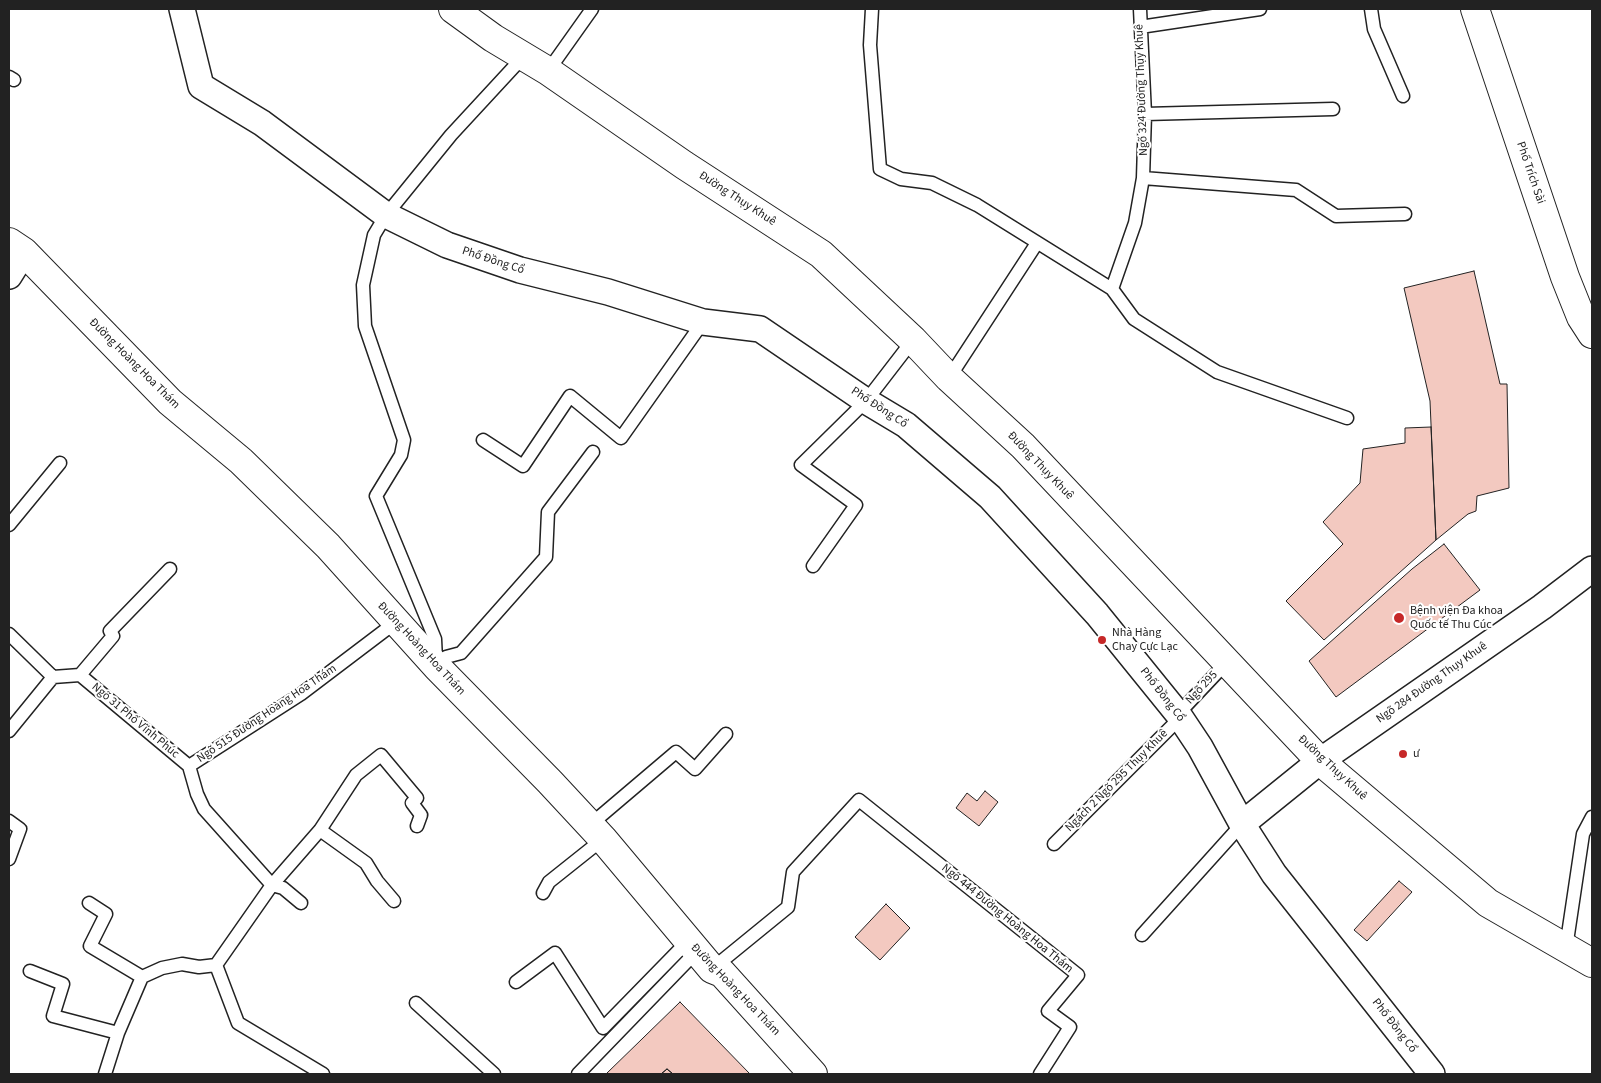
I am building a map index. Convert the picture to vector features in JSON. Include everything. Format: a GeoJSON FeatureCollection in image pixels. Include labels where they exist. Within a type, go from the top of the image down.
{"type":"FeatureCollection","features":[{"type":"Feature","properties":{"kind":"main road","name":"Phố Trích Sài"},"geometry":{"type":"LineString","coordinates":[[1475,9],[1565,277],[1581,317],[1592,334]]}},
{"type":"Feature","properties":{"kind":"main road","name":"Đường Thụy Khuê"},"geometry":{"type":"LineString","coordinates":[[468,13],[493,38],[548,71],[684,165],[821,254],[913,340],[948,378],[1023,446],[1320,761],[1488,903],[1592,963]]}},
{"type":"Feature","properties":{"kind":"main road","name":"Đường Hoàng Hoa Thám"},"geometry":{"type":"LineString","coordinates":[[16,247],[170,402],[242,461],[328,546],[437,667],[597,832],[699,954],[722,973],[813,1074]]}},
{"type":"Feature","properties":{"kind":"street","name":"Phố Đồng Cổ"},"geometry":{"type":"LineString","coordinates":[[182,9],[201,86],[262,122],[386,215],[447,245],[520,270],[608,292],[703,322],[760,329],[866,402],[906,425],[990,497],[1097,614],[1179,716],[1200,747],[1242,824],[1274,874],[1432,1074]]}},
{"type":"Feature","properties":{"kind":"street"},"geometry":{"type":"LineString","coordinates":[[9,276],[16,247]]}},
{"type":"Feature","properties":{"kind":"street","name":"Ngõ 284 Đường Thụy Khuê"},"geometry":{"type":"LineString","coordinates":[[1242,824],[1320,761],[1534,613],[1592,569]]}},
{"type":"Feature","properties":{"kind":"lane"},"geometry":{"type":"LineString","coordinates":[[548,71],[592,9]]}},
{"type":"Feature","properties":{"kind":"lane"},"geometry":{"type":"LineString","coordinates":[[872,9],[870,45],[880,169],[900,179],[932,183],[977,205],[1112,289],[1134,319],[1217,372],[1347,418]]}},
{"type":"Feature","properties":{"kind":"lane","name":"Ngõ 324 Đường Thụy Khuê"},"geometry":{"type":"LineString","coordinates":[[1112,289],[1135,223],[1143,178],[1145,114],[1140,9]]}},
{"type":"Feature","properties":{"kind":"lane"},"geometry":{"type":"LineString","coordinates":[[1140,27],[1260,9]]}},
{"type":"Feature","properties":{"kind":"lane"},"geometry":{"type":"LineString","coordinates":[[1371,9],[1374,29],[1403,96]]}},
{"type":"Feature","properties":{"kind":"lane"},"geometry":{"type":"LineString","coordinates":[[437,667],[435,639],[376,496],[401,455],[404,440],[366,326],[363,285],[374,236],[386,215],[450,135],[524,56]]}},
{"type":"Feature","properties":{"kind":"lane"},"geometry":{"type":"LineString","coordinates":[[1145,114],[1333,110]]}},
{"type":"Feature","properties":{"kind":"lane"},"geometry":{"type":"LineString","coordinates":[[1143,178],[1296,190],[1336,216],[1405,214]]}},
{"type":"Feature","properties":{"kind":"lane"},"geometry":{"type":"LineString","coordinates":[[948,378],[1037,243]]}},
{"type":"Feature","properties":{"kind":"lane"},"geometry":{"type":"LineString","coordinates":[[483,440],[522,466],[570,396],[621,438],[703,322]]}},
{"type":"Feature","properties":{"kind":"lane"},"geometry":{"type":"LineString","coordinates":[[813,566],[856,505],[802,465],[866,402],[913,340]]}},
{"type":"Feature","properties":{"kind":"lane"},"geometry":{"type":"LineString","coordinates":[[437,667],[446,657],[462,653],[546,557],[548,512],[593,452]]}},
{"type":"Feature","properties":{"kind":"lane"},"geometry":{"type":"LineString","coordinates":[[9,525],[60,463]]}},
{"type":"Feature","properties":{"kind":"lane"},"geometry":{"type":"LineString","coordinates":[[80,675],[113,636],[110,631],[170,569]]}},
{"type":"Feature","properties":{"kind":"lane","name":"Ngõ 515 Đường Hoàng Hoa Thám"},"geometry":{"type":"LineString","coordinates":[[301,903],[283,888],[272,885],[204,809],[197,794],[189,766],[301,694],[396,622]]}},
{"type":"Feature","properties":{"kind":"lane"},"geometry":{"type":"LineString","coordinates":[[9,634],[52,677],[9,731]]}},
{"type":"Feature","properties":{"kind":"lane","name":"Ngõ 295"},"geometry":{"type":"LineString","coordinates":[[1179,716],[1226,662]]}},
{"type":"Feature","properties":{"kind":"lane","name":"Ngõ 31 Phố Vĩnh Phúc"},"geometry":{"type":"LineString","coordinates":[[52,677],[80,675],[189,766]]}},
{"type":"Feature","properties":{"kind":"lane","name":"Ngách 2 Ngõ 295 Thụy Khuê"},"geometry":{"type":"LineString","coordinates":[[1054,844],[1179,716]]}},
{"type":"Feature","properties":{"kind":"lane"},"geometry":{"type":"LineString","coordinates":[[543,893],[549,882],[676,752],[694,769],[726,734]]}},
{"type":"Feature","properties":{"kind":"lane"},"geometry":{"type":"LineString","coordinates":[[105,1074],[118,1033],[142,976],[162,968],[182,964],[199,967],[216,965],[272,885],[320,830],[356,775],[381,755],[416,798],[412,803],[421,815],[417,826]]}},
{"type":"Feature","properties":{"kind":"lane","name":"Ngõ 444 Đường Hoàng Hoa Thám"},"geometry":{"type":"LineString","coordinates":[[699,954],[788,907],[793,872],[859,800],[1078,975],[1048,1011],[1070,1027],[1040,1074]]}},
{"type":"Feature","properties":{"kind":"lane"},"geometry":{"type":"LineString","coordinates":[[1566,948],[1583,834],[1592,817]]}},
{"type":"Feature","properties":{"kind":"lane"},"geometry":{"type":"LineString","coordinates":[[9,821],[20,829],[9,858]]}},
{"type":"Feature","properties":{"kind":"lane"},"geometry":{"type":"LineString","coordinates":[[1142,935],[1242,824]]}},
{"type":"Feature","properties":{"kind":"lane"},"geometry":{"type":"LineString","coordinates":[[320,830],[366,863],[394,901]]}},
{"type":"Feature","properties":{"kind":"lane"},"geometry":{"type":"LineString","coordinates":[[89,903],[106,914],[90,946],[142,976]]}},
{"type":"Feature","properties":{"kind":"lane"},"geometry":{"type":"LineString","coordinates":[[516,982],[555,953],[603,1028],[699,954]]}},
{"type":"Feature","properties":{"kind":"lane"},"geometry":{"type":"LineString","coordinates":[[578,1074],[699,954]]}},
{"type":"Feature","properties":{"kind":"lane"},"geometry":{"type":"LineString","coordinates":[[216,965],[238,1023],[323,1074]]}},
{"type":"Feature","properties":{"kind":"lane"},"geometry":{"type":"LineString","coordinates":[[30,971],[63,984],[53,1016],[118,1033]]}},
{"type":"Feature","properties":{"kind":"lane"},"geometry":{"type":"LineString","coordinates":[[416,1004],[494,1074]]}},
{"type":"Feature","properties":{"kind":"building"},"geometry":{"type":"Polygon","coordinates":[[[1474,271],[1500,384],[1507,384],[1509,488],[1477,496],[1476,511],[1468,514],[1436,540],[1430,401],[1404,288],[1474,271]]]}},
{"type":"Feature","properties":{"kind":"building"},"geometry":{"type":"Polygon","coordinates":[[[1431,427],[1436,540],[1324,640],[1286,601],[1343,544],[1323,522],[1360,483],[1363,449],[1405,443],[1405,428],[1431,427]]]}},
{"type":"Feature","properties":{"kind":"building","name":"Bệnh viện Đa khoa Quốc tế Thu Cúc"},"geometry":{"type":"Polygon","coordinates":[[[1444,544],[1480,590],[1336,697],[1309,661],[1412,569],[1444,544]]]}},
{"type":"Feature","properties":{"kind":"building"},"geometry":{"type":"Polygon","coordinates":[[[985,791],[998,802],[979,826],[956,808],[967,793],[977,801],[985,791]]]}},
{"type":"Feature","properties":{"kind":"building"},"geometry":{"type":"Polygon","coordinates":[[[1399,881],[1412,892],[1367,941],[1354,930],[1399,881]]]}},
{"type":"Feature","properties":{"kind":"building"},"geometry":{"type":"Polygon","coordinates":[[[886,904],[910,928],[880,960],[855,937],[886,904]]]}},
{"type":"Feature","properties":{"kind":"building"},"geometry":{"type":"Polygon","coordinates":[[[680,1002],[750,1074],[673,1074],[667,1069],[661,1074],[606,1074],[680,1002]]]}},
{"type":"Feature","properties":{"kind":"building"},"geometry":{"type":"Polygon","coordinates":[[[667,1069],[673,1074],[661,1074],[667,1069]]]}},
{"type":"Feature","properties":{"kind":"place","name":"Bệnh viện Đa khoa Quốc tế Thu Cúc"},"geometry":{"type":"Point","coordinates":[1399,618]}},
{"type":"Feature","properties":{"kind":"place","name":"Nhà Hàng Chay Cực Lạc"},"geometry":{"type":"Point","coordinates":[1102,640]}},
{"type":"Feature","properties":{"kind":"place","name":"ư"},"geometry":{"type":"Point","coordinates":[1403,754]}}]}
